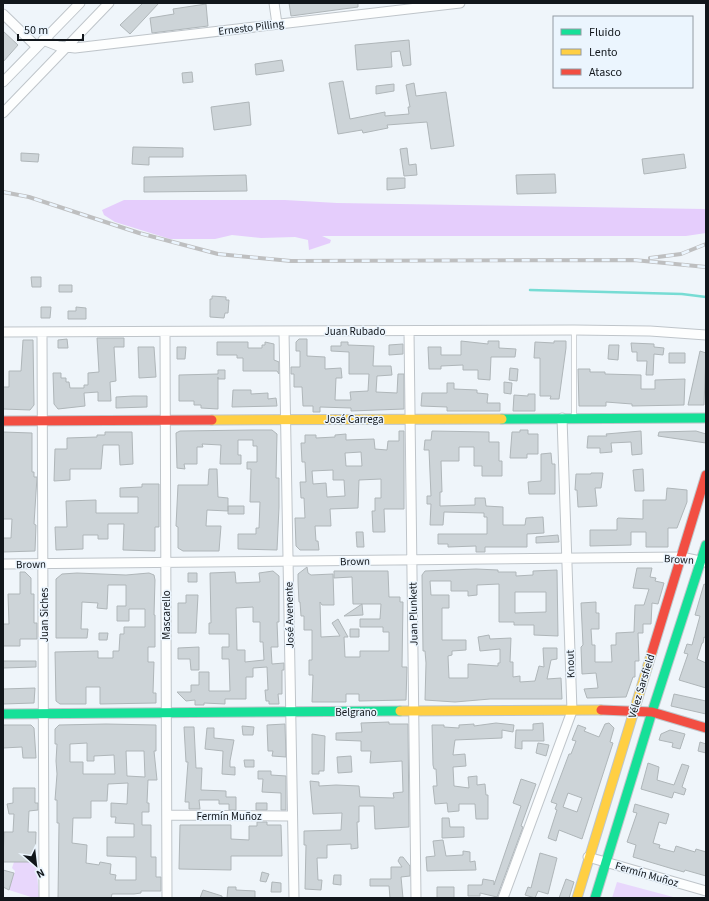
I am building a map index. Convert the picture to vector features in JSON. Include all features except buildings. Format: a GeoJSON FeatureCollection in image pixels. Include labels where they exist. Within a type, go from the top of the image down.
{"type":"FeatureCollection","features":[{"type":"Feature","properties":{"kind":"street"},"geometry":{"type":"LineString","coordinates":[[3,82],[80,3]]}},
{"type":"Feature","properties":{"kind":"street"},"geometry":{"type":"LineString","coordinates":[[3,113],[109,3]]}},
{"type":"Feature","properties":{"kind":"street"},"geometry":{"type":"LineString","coordinates":[[274,3],[278,24]]}},
{"type":"Feature","properties":{"kind":"street","name":"Ernesto Pilling"},"geometry":{"type":"LineString","coordinates":[[40,43],[66,48],[75,48],[278,24],[406,6],[460,3]]}},
{"type":"Feature","properties":{"kind":"street"},"geometry":{"type":"LineString","coordinates":[[3,14],[40,43]]}},
{"type":"Feature","properties":{"kind":"street","name":"Juan Rubado"},"geometry":{"type":"LineString","coordinates":[[3,332],[574,330],[650,331],[706,335]]}},
{"type":"Feature","properties":{"kind":"street","name":"José Avenente"},"geometry":{"type":"LineString","coordinates":[[284,331],[294,898]]}},
{"type":"Feature","properties":{"kind":"street","name":"Juan Plunkett"},"geometry":{"type":"LineString","coordinates":[[409,331],[416,898]]}},
{"type":"Feature","properties":{"kind":"street","name":"Juan Siches"},"geometry":{"type":"LineString","coordinates":[[42,332],[44,898]]}},
{"type":"Feature","properties":{"kind":"street","name":"Mascarello"},"geometry":{"type":"LineString","coordinates":[[165,332],[167,898]]}},
{"type":"Feature","properties":{"kind":"street","name":"Knout"},"geometry":{"type":"LineString","coordinates":[[503,898],[572,711],[562,418]]}},
{"type":"Feature","properties":{"kind":"street","name":"José Carrega"},"geometry":{"type":"LineString","coordinates":[[3,421],[706,418]]}},
{"type":"Feature","properties":{"kind":"street","name":"Vélez Sarsfield"},"geometry":{"type":"LineString","coordinates":[[577,898],[588,857],[706,474]]}},
{"type":"Feature","properties":{"kind":"street","name":"Vélez Sarsfield"},"geometry":{"type":"LineString","coordinates":[[595,898],[652,712],[704,561],[706,545]]}},
{"type":"Feature","properties":{"kind":"street","name":"Brown"},"geometry":{"type":"LineString","coordinates":[[3,564],[681,557],[704,561]]}},
{"type":"Feature","properties":{"kind":"street","name":"Belgrano"},"geometry":{"type":"LineString","coordinates":[[3,714],[634,710],[652,712],[706,728]]}},
{"type":"Feature","properties":{"kind":"street","name":"Fermín Muñoz"},"geometry":{"type":"LineString","coordinates":[[167,815],[292,816]]}},
{"type":"Feature","properties":{"kind":"street","name":"Fermín Muñoz"},"geometry":{"type":"LineString","coordinates":[[588,857],[706,892]]}},
{"type":"Feature","properties":{"kind":"lane"},"geometry":{"type":"LineString","coordinates":[[574,330],[574,418]]}},
{"type":"Feature","properties":{"kind":"shaded area"},"geometry":{"type":"Polygon","coordinates":[[[124,200],[285,200],[337,203],[706,209],[706,233],[686,236],[322,236],[331,240],[330,243],[309,250],[308,240],[295,237],[261,238],[232,235],[215,239],[170,239],[115,222],[104,215],[102,210],[124,200]]]}},
{"type":"Feature","properties":{"kind":"shaded area"},"geometry":{"type":"Polygon","coordinates":[[[14,862],[36,862],[39,897],[34,898],[9,890],[15,871],[12,868],[14,862]]]}},
{"type":"Feature","properties":{"kind":"shaded area"},"geometry":{"type":"Polygon","coordinates":[[[617,882],[677,898],[612,898],[617,882]]]}},
{"type":"Feature","properties":{"kind":"waterway"},"geometry":{"type":"LineString","coordinates":[[530,290],[682,294],[706,297]]}},
{"type":"Feature","properties":{"kind":"railway"},"geometry":{"type":"LineString","coordinates":[[3,192],[29,197],[139,233],[218,254],[291,261],[634,260],[706,267]]}},
{"type":"Feature","properties":{"kind":"railway"},"geometry":{"type":"LineString","coordinates":[[650,258],[681,254],[706,244]]}},
{"type":"Feature","properties":{"kind":"traffic: fast"},"geometry":{"type":"LineString","coordinates":[[502,419],[706,418]]}},
{"type":"Feature","properties":{"kind":"traffic: fast"},"geometry":{"type":"LineString","coordinates":[[595,898],[652,712],[706,545]]}},
{"type":"Feature","properties":{"kind":"traffic: fast"},"geometry":{"type":"LineString","coordinates":[[3,714],[400,711]]}},
{"type":"Feature","properties":{"kind":"traffic: slow"},"geometry":{"type":"LineString","coordinates":[[212,420],[502,419]]}},
{"type":"Feature","properties":{"kind":"traffic: slow"},"geometry":{"type":"LineString","coordinates":[[577,898],[652,652]]}},
{"type":"Feature","properties":{"kind":"traffic: slow"},"geometry":{"type":"LineString","coordinates":[[400,711],[601,710]]}},
{"type":"Feature","properties":{"kind":"traffic: jam"},"geometry":{"type":"LineString","coordinates":[[3,421],[212,420]]}},
{"type":"Feature","properties":{"kind":"traffic: jam"},"geometry":{"type":"LineString","coordinates":[[652,652],[706,475]]}},
{"type":"Feature","properties":{"kind":"traffic: jam"},"geometry":{"type":"LineString","coordinates":[[601,710],[652,712],[706,728]]}}]}
